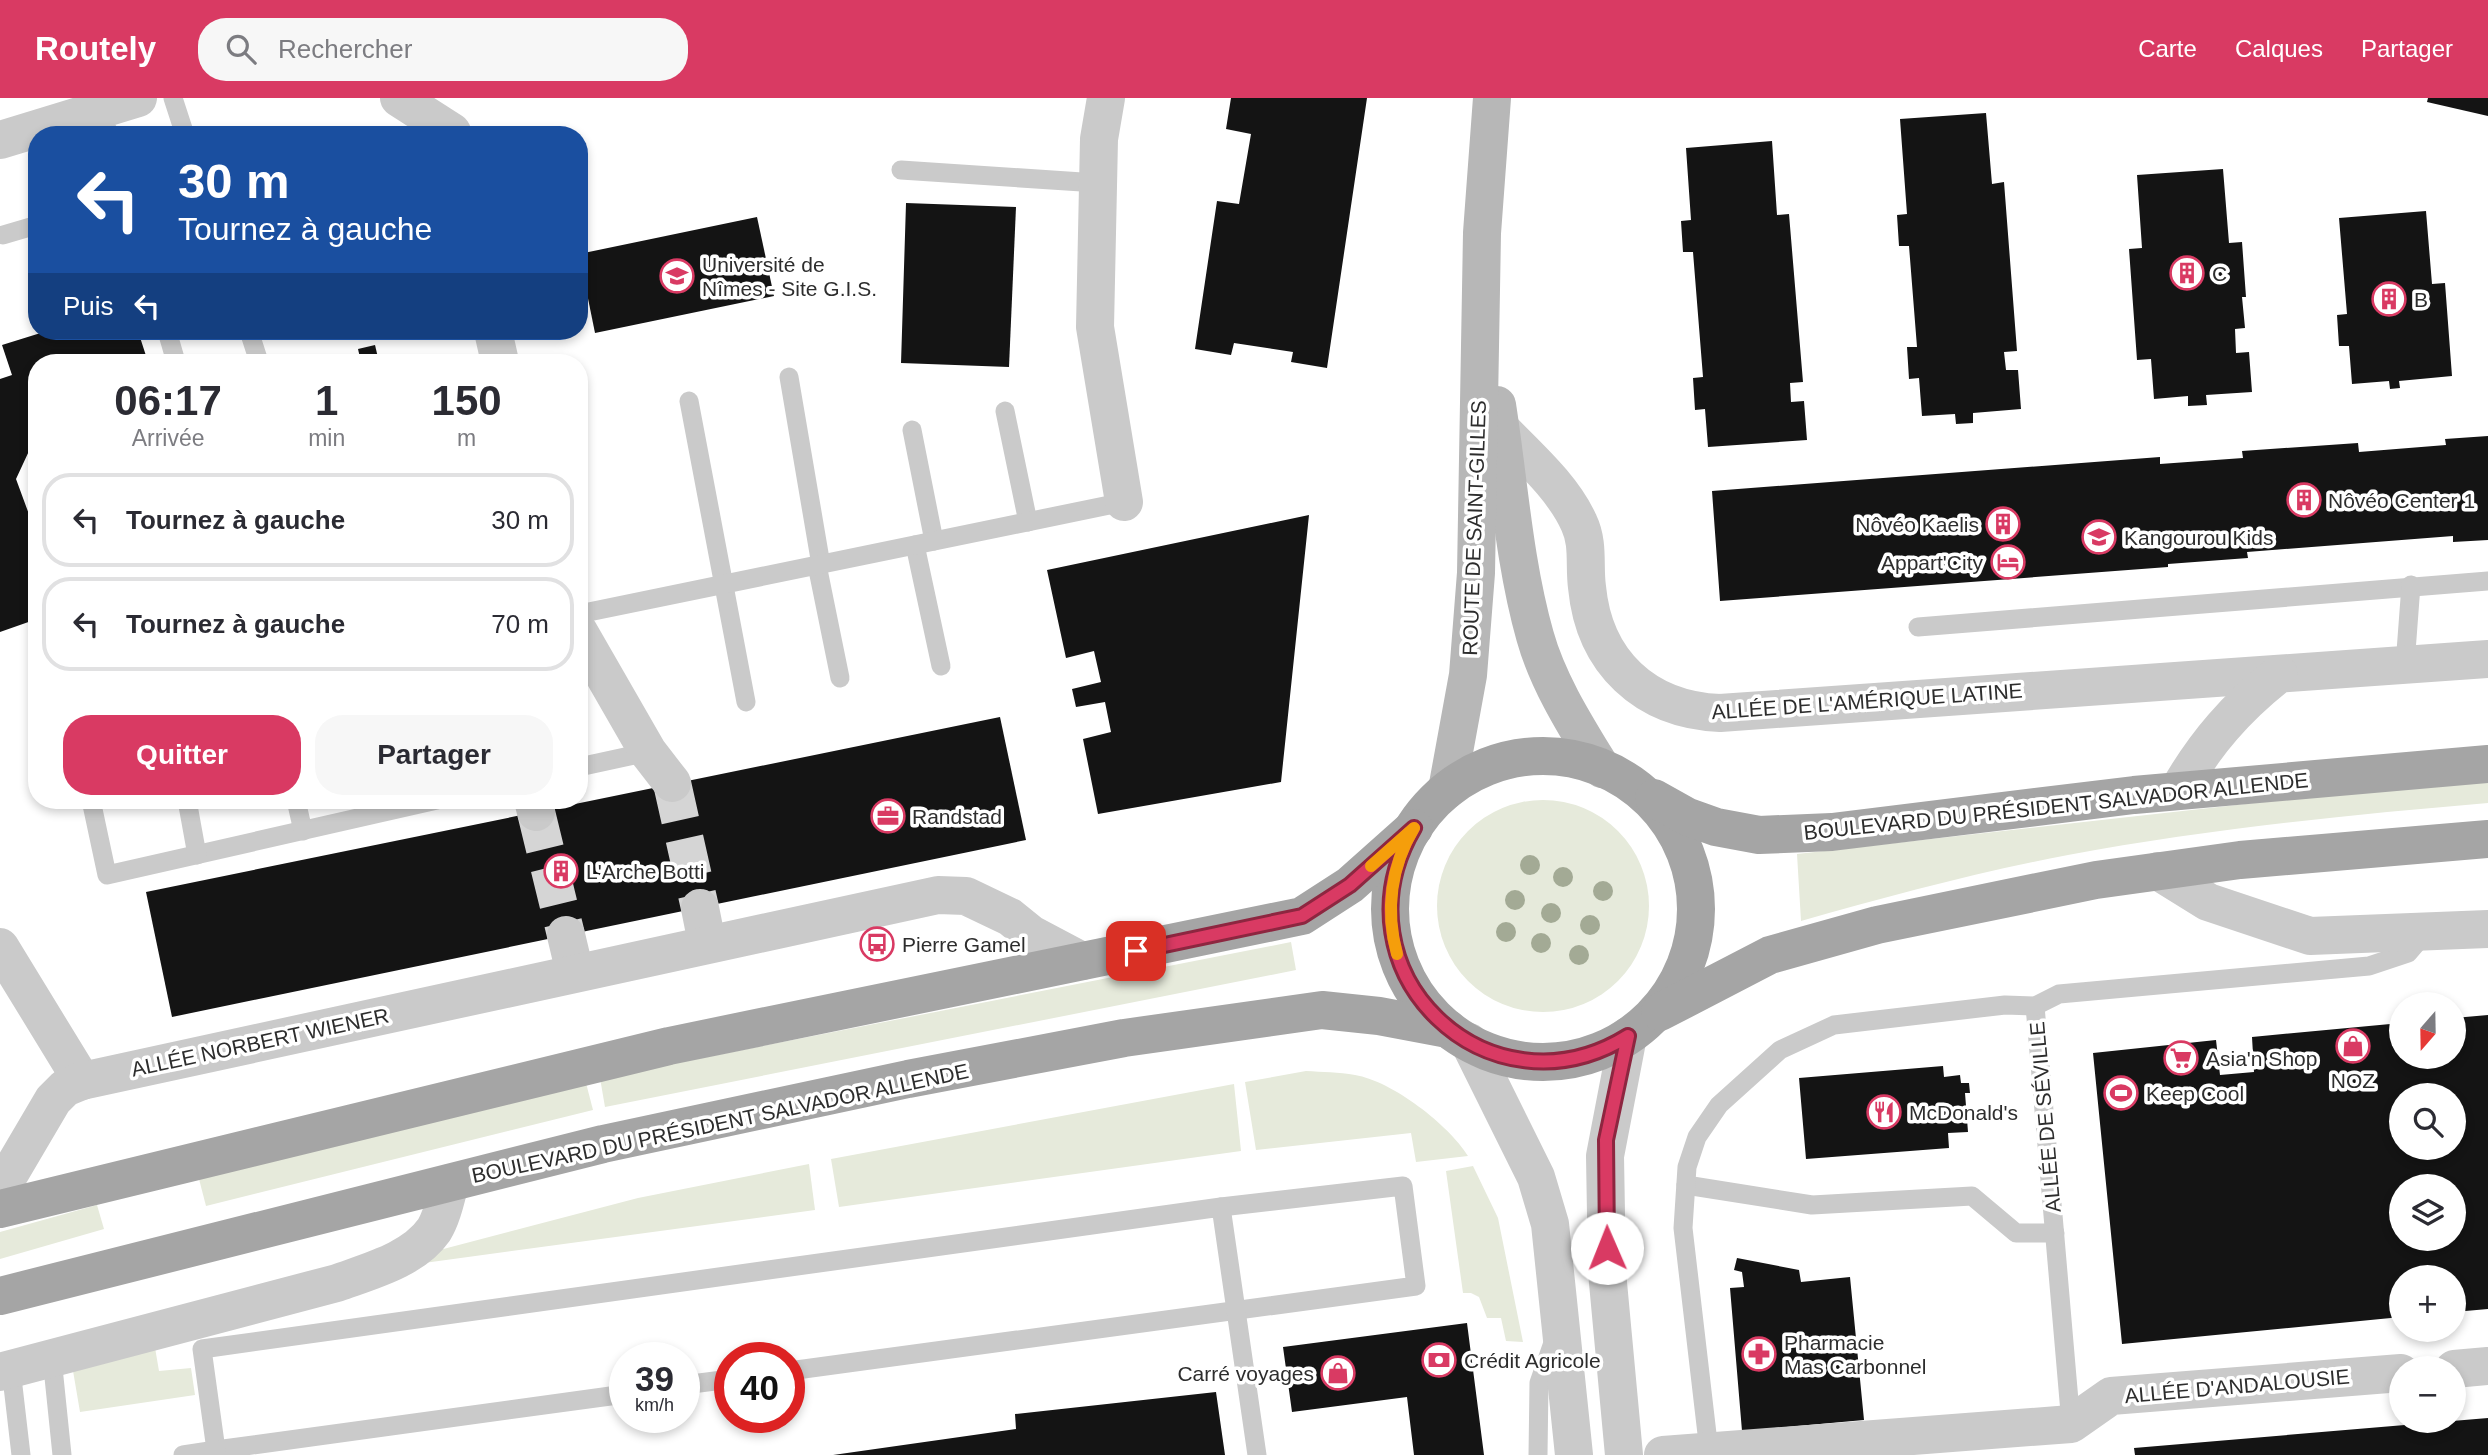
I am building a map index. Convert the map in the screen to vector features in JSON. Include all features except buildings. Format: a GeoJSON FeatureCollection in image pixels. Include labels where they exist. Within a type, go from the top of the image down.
{"type":"FeatureCollection","features":[{"type":"Feature","properties":{"kind":"main road","name":"ROUTE DE SAINT-GILLES"},"geometry":{"type":"LineString","coordinates":[[1447,790],[1468,675],[1476,573],[1482,233],[1492,98]]}},
{"type":"Feature","properties":{"kind":"main road","name":"ROUTE DE SAINT-GILLES"},"geometry":{"type":"LineString","coordinates":[[1482,306],[1522,579],[1535,639],[1576,726],[1618,778]]}},
{"type":"Feature","properties":{"kind":"main road","name":"BOULEVARD DU PRÉSIDENT SALVADOR ALLENDE"},"geometry":{"type":"LineString","coordinates":[[1447,790],[1494,765],[1531,757],[1559,758],[1618,778],[1688,817],[1716,827],[1759,835],[1832,832],[2178,790],[2488,764]]}},
{"type":"Feature","properties":{"kind":"main road"},"geometry":{"type":"LineString","coordinates":[[1618,778],[1672,827],[1689,861],[1697,903],[1696,924],[1688,959],[1669,998],[1641,1025]]}},
{"type":"Feature","properties":{"kind":"main road"},"geometry":{"type":"LineString","coordinates":[[0,1209],[669,1046],[1302,916],[1350,885],[1414,828],[1447,790]]}},
{"type":"Feature","properties":{"kind":"main road"},"geometry":{"type":"LineString","coordinates":[[1414,828],[1395,871],[1391,926],[1402,968],[1413,989],[1458,1036]]}},
{"type":"Feature","properties":{"kind":"main road"},"geometry":{"type":"LineString","coordinates":[[1641,1025],[1711,983],[1789,950],[1890,922],[2096,880],[2158,871],[2240,860],[2488,839]]}},
{"type":"Feature","properties":{"kind":"main road","name":"BOULEVARD DU PRÉSIDENT SALVADOR ALLENDE"},"geometry":{"type":"LineString","coordinates":[[0,1296],[603,1144],[1124,1038],[1322,1010],[1379,1016],[1458,1036],[1485,1051],[1539,1062],[1583,1057],[1607,1049],[1641,1025]]}},
{"type":"Feature","properties":{"kind":"street"},"geometry":{"type":"LineString","coordinates":[[85,126],[103,123],[138,98]]}},
{"type":"Feature","properties":{"kind":"street"},"geometry":{"type":"LineString","coordinates":[[399,98],[455,122]]}},
{"type":"Feature","properties":{"kind":"street"},"geometry":{"type":"LineString","coordinates":[[1106,98],[1099,139],[1095,327],[1124,502]]}},
{"type":"Feature","properties":{"kind":"street"},"geometry":{"type":"LineString","coordinates":[[0,140],[28,135]]}},
{"type":"Feature","properties":{"kind":"street","name":"ALLÉE DE L'AMÉRIQUE LATINE"},"geometry":{"type":"LineString","coordinates":[[1501,429],[1537,466],[1579,522],[1585,541],[1586,585],[1592,617],[1612,657],[1631,682],[1673,706],[1694,712],[1720,713],[2488,659]]}},
{"type":"Feature","properties":{"kind":"street"},"geometry":{"type":"LineString","coordinates":[[588,648],[648,752],[672,783]]}},
{"type":"Feature","properties":{"kind":"street"},"geometry":{"type":"LineString","coordinates":[[2178,790],[2197,756],[2223,724],[2279,674]]}},
{"type":"Feature","properties":{"kind":"street"},"geometry":{"type":"LineString","coordinates":[[2158,871],[2208,902],[2311,936],[2488,929]]}},
{"type":"Feature","properties":{"kind":"street","name":"ALLÉE NORBERT WIENER"},"geometry":{"type":"LineString","coordinates":[[0,1190],[52,1100],[65,1088],[82,1081],[575,973],[704,926],[939,895],[966,896],[1010,917],[1031,934],[1083,961]]}},
{"type":"Feature","properties":{"kind":"street"},"geometry":{"type":"LineString","coordinates":[[566,935],[575,973]]}},
{"type":"Feature","properties":{"kind":"street"},"geometry":{"type":"LineString","coordinates":[[0,947],[82,1081]]}},
{"type":"Feature","properties":{"kind":"street"},"geometry":{"type":"LineString","coordinates":[[1624,1455],[1607,1272],[1605,1156],[1641,1025]]}},
{"type":"Feature","properties":{"kind":"street"},"geometry":{"type":"LineString","coordinates":[[1458,1036],[1536,1177],[1550,1224],[1574,1455]]}},
{"type":"Feature","properties":{"kind":"street"},"geometry":{"type":"LineString","coordinates":[[6,1371],[337,1283],[383,1266],[410,1252],[433,1231],[450,1183]]}},
{"type":"Feature","properties":{"kind":"street"},"geometry":{"type":"LineString","coordinates":[[2466,1368],[2488,1366]]}},
{"type":"Feature","properties":{"kind":"street","name":"ALLÉE D'ANDALOUSIE"},"geometry":{"type":"LineString","coordinates":[[2071,1424],[2111,1396],[2389,1374]]}},
{"type":"Feature","properties":{"kind":"street"},"geometry":{"type":"LineString","coordinates":[[1663,1455],[2071,1424]]}},
{"type":"Feature","properties":{"kind":"lane"},"geometry":{"type":"LineString","coordinates":[[173,98],[182,126]]}},
{"type":"Feature","properties":{"kind":"lane"},"geometry":{"type":"LineString","coordinates":[[901,170],[1097,183]]}},
{"type":"Feature","properties":{"kind":"lane"},"geometry":{"type":"LineString","coordinates":[[3,235],[28,228]]}},
{"type":"Feature","properties":{"kind":"lane"},"geometry":{"type":"LineString","coordinates":[[789,377],[840,678]]}},
{"type":"Feature","properties":{"kind":"lane"},"geometry":{"type":"LineString","coordinates":[[689,401],[746,702]]}},
{"type":"Feature","properties":{"kind":"lane"},"geometry":{"type":"LineString","coordinates":[[1005,411],[1027,522]]}},
{"type":"Feature","properties":{"kind":"lane"},"geometry":{"type":"LineString","coordinates":[[912,430],[924,543],[942,666]]}},
{"type":"Feature","properties":{"kind":"lane"},"geometry":{"type":"LineString","coordinates":[[588,612],[1124,502]]}},
{"type":"Feature","properties":{"kind":"lane"},"geometry":{"type":"LineString","coordinates":[[1918,626],[2488,581]]}},
{"type":"Feature","properties":{"kind":"lane"},"geometry":{"type":"LineString","coordinates":[[2406,665],[2411,585]]}},
{"type":"Feature","properties":{"kind":"lane"},"geometry":{"type":"LineString","coordinates":[[588,765],[648,752]]}},
{"type":"Feature","properties":{"kind":"lane"},"geometry":{"type":"LineString","coordinates":[[93,809],[107,875],[303,831],[384,809]]}},
{"type":"Feature","properties":{"kind":"lane"},"geometry":{"type":"LineString","coordinates":[[189,809],[197,855]]}},
{"type":"Feature","properties":{"kind":"lane"},"geometry":{"type":"LineString","coordinates":[[298,809],[303,831]]}},
{"type":"Feature","properties":{"kind":"lane","name":"ALLÉE DE SÉVILLE"},"geometry":{"type":"LineString","coordinates":[[2071,1424],[2035,1006],[2059,994],[2369,966],[2408,953],[2426,932]]}},
{"type":"Feature","properties":{"kind":"lane"},"geometry":{"type":"LineString","coordinates":[[1709,1451],[1683,1228],[1687,1167],[1697,1136],[1718,1105],[1780,1050],[1834,1025],[2005,1005],[2035,1006]]}},
{"type":"Feature","properties":{"kind":"lane"},"geometry":{"type":"LineString","coordinates":[[1686,1185],[1812,1205],[1972,1196],[2016,1233],[2055,1233]]}},
{"type":"Feature","properties":{"kind":"lane"},"geometry":{"type":"LineString","coordinates":[[216,1450],[202,1349],[1221,1207],[1403,1186],[1416,1286],[1235,1308],[805,1369]]}},
{"type":"Feature","properties":{"kind":"lane"},"geometry":{"type":"LineString","coordinates":[[1221,1207],[1256,1455]]}},
{"type":"Feature","properties":{"kind":"lane"},"geometry":{"type":"LineString","coordinates":[[1538,1455],[1539,1382],[1561,1322]]}},
{"type":"Feature","properties":{"kind":"lane"},"geometry":{"type":"LineString","coordinates":[[52,1358],[62,1455]]}},
{"type":"Feature","properties":{"kind":"lane"},"geometry":{"type":"LineString","coordinates":[[6,1371],[22,1455]]}},
{"type":"Feature","properties":{"kind":"lane"},"geometry":{"type":"LineString","coordinates":[[183,1455],[609,1396]]}},
{"type":"Feature","properties":{"kind":"shaded area"},"geometry":{"type":"Polygon","coordinates":[[[2488,781],[2488,803],[2278,824],[2120,846],[1967,877],[1801,921],[1797,854],[2362,791],[2488,781]]]}},
{"type":"Feature","properties":{"kind":"shaded area"},"geometry":{"type":"Polygon","coordinates":[[[1543,800],[1584,808],[1618,831],[1641,865],[1649,906],[1641,947],[1618,981],[1584,1004],[1543,1012],[1502,1004],[1468,981],[1445,947],[1437,906],[1445,865],[1468,831],[1502,808],[1543,800]]]}},
{"type":"Feature","properties":{"kind":"shaded area"},"geometry":{"type":"Polygon","coordinates":[[[1291,942],[1296,970],[605,1107],[600,1078],[1291,942]]]}},
{"type":"Feature","properties":{"kind":"shaded area"},"geometry":{"type":"Polygon","coordinates":[[[1306,1071],[1355,1075],[1386,1086],[1434,1118],[1468,1156],[1416,1162],[1411,1133],[1256,1150],[1245,1082],[1306,1071]]]}},
{"type":"Feature","properties":{"kind":"shaded area"},"geometry":{"type":"Polygon","coordinates":[[[586,1083],[593,1110],[206,1206],[199,1179],[586,1083]]]}},
{"type":"Feature","properties":{"kind":"shaded area"},"geometry":{"type":"Polygon","coordinates":[[[1234,1084],[1241,1151],[839,1207],[831,1159],[1234,1084]]]}},
{"type":"Feature","properties":{"kind":"shaded area"},"geometry":{"type":"Polygon","coordinates":[[[809,1164],[815,1210],[424,1263],[432,1252],[638,1198],[809,1164]]]}},
{"type":"Feature","properties":{"kind":"shaded area"},"geometry":{"type":"Polygon","coordinates":[[[1473,1166],[1498,1218],[1523,1342],[1506,1341],[1501,1318],[1487,1318],[1479,1297],[1463,1293],[1446,1171],[1473,1166]]]}},
{"type":"Feature","properties":{"kind":"shaded area"},"geometry":{"type":"Polygon","coordinates":[[[97,1205],[104,1229],[0,1259],[0,1232],[97,1205]]]}},
{"type":"Feature","properties":{"kind":"shaded area"},"geometry":{"type":"Polygon","coordinates":[[[153,1336],[159,1371],[191,1368],[195,1395],[80,1412],[71,1359],[153,1336]]]}},
{"type":"Feature","properties":{"kind":"tunnel"},"geometry":{"type":"LineString","coordinates":[[672,783],[700,908]]}},
{"type":"Feature","properties":{"kind":"tunnel"},"geometry":{"type":"LineString","coordinates":[[536,812],[566,935]]}},
{"type":"Feature","properties":{"kind":"slow traffic"},"geometry":{"type":"LineString","coordinates":[[1371,866],[1414,828],[1395,871],[1391,899],[1391,926],[1397,954]]}},
{"type":"Feature","properties":{"kind":"place","name":"C"},"geometry":{"type":"Point","coordinates":[2187,273]}},
{"type":"Feature","properties":{"kind":"place","name":"Université de Nîmes - Site G.I.S."},"geometry":{"type":"Point","coordinates":[677,276]}},
{"type":"Feature","properties":{"kind":"place","name":"B"},"geometry":{"type":"Point","coordinates":[2389,299]}},
{"type":"Feature","properties":{"kind":"place","name":"Nôvéo Center 1"},"geometry":{"type":"Point","coordinates":[2304,500]}},
{"type":"Feature","properties":{"kind":"place","name":"Nôvéo Kaelis"},"geometry":{"type":"Point","coordinates":[2003,524]}},
{"type":"Feature","properties":{"kind":"place","name":"Kangourou Kids"},"geometry":{"type":"Point","coordinates":[2099,537]}},
{"type":"Feature","properties":{"kind":"place","name":"Appart'City"},"geometry":{"type":"Point","coordinates":[2008,562]}},
{"type":"Feature","properties":{"kind":"place","name":"Randstad"},"geometry":{"type":"Point","coordinates":[888,816]}},
{"type":"Feature","properties":{"kind":"place","name":"L'Arche Botti"},"geometry":{"type":"Point","coordinates":[561,871]}},
{"type":"Feature","properties":{"kind":"place","name":"Pierre Gamel"},"geometry":{"type":"Point","coordinates":[877,944]}},
{"type":"Feature","properties":{"kind":"place","name":"NOZ"},"geometry":{"type":"Point","coordinates":[2353,1046]}},
{"type":"Feature","properties":{"kind":"place","name":"Asia'n Shop"},"geometry":{"type":"Point","coordinates":[2181,1058]}},
{"type":"Feature","properties":{"kind":"place","name":"Keep Cool"},"geometry":{"type":"Point","coordinates":[2121,1093]}},
{"type":"Feature","properties":{"kind":"place","name":"McDonald's"},"geometry":{"type":"Point","coordinates":[1884,1112]}},
{"type":"Feature","properties":{"kind":"place","name":"Pharmacie Mas Carbonnel"},"geometry":{"type":"Point","coordinates":[1759,1354]}},
{"type":"Feature","properties":{"kind":"place","name":"Crédit Agricole"},"geometry":{"type":"Point","coordinates":[1439,1360]}},
{"type":"Feature","properties":{"kind":"place","name":"Carré voyages"},"geometry":{"type":"Point","coordinates":[1338,1373]}},
{"type":"Feature","properties":{"kind":"route"},"geometry":{"type":"LineString","coordinates":[[1136,951],[1260,928],[1302,916],[1350,885],[1414,828],[1395,871],[1391,926],[1402,968],[1413,989],[1433,1015],[1448,1029],[1485,1051],[1519,1060],[1539,1062],[1583,1057],[1607,1049],[1628,1036],[1606,1140],[1607,1248]]}}]}
